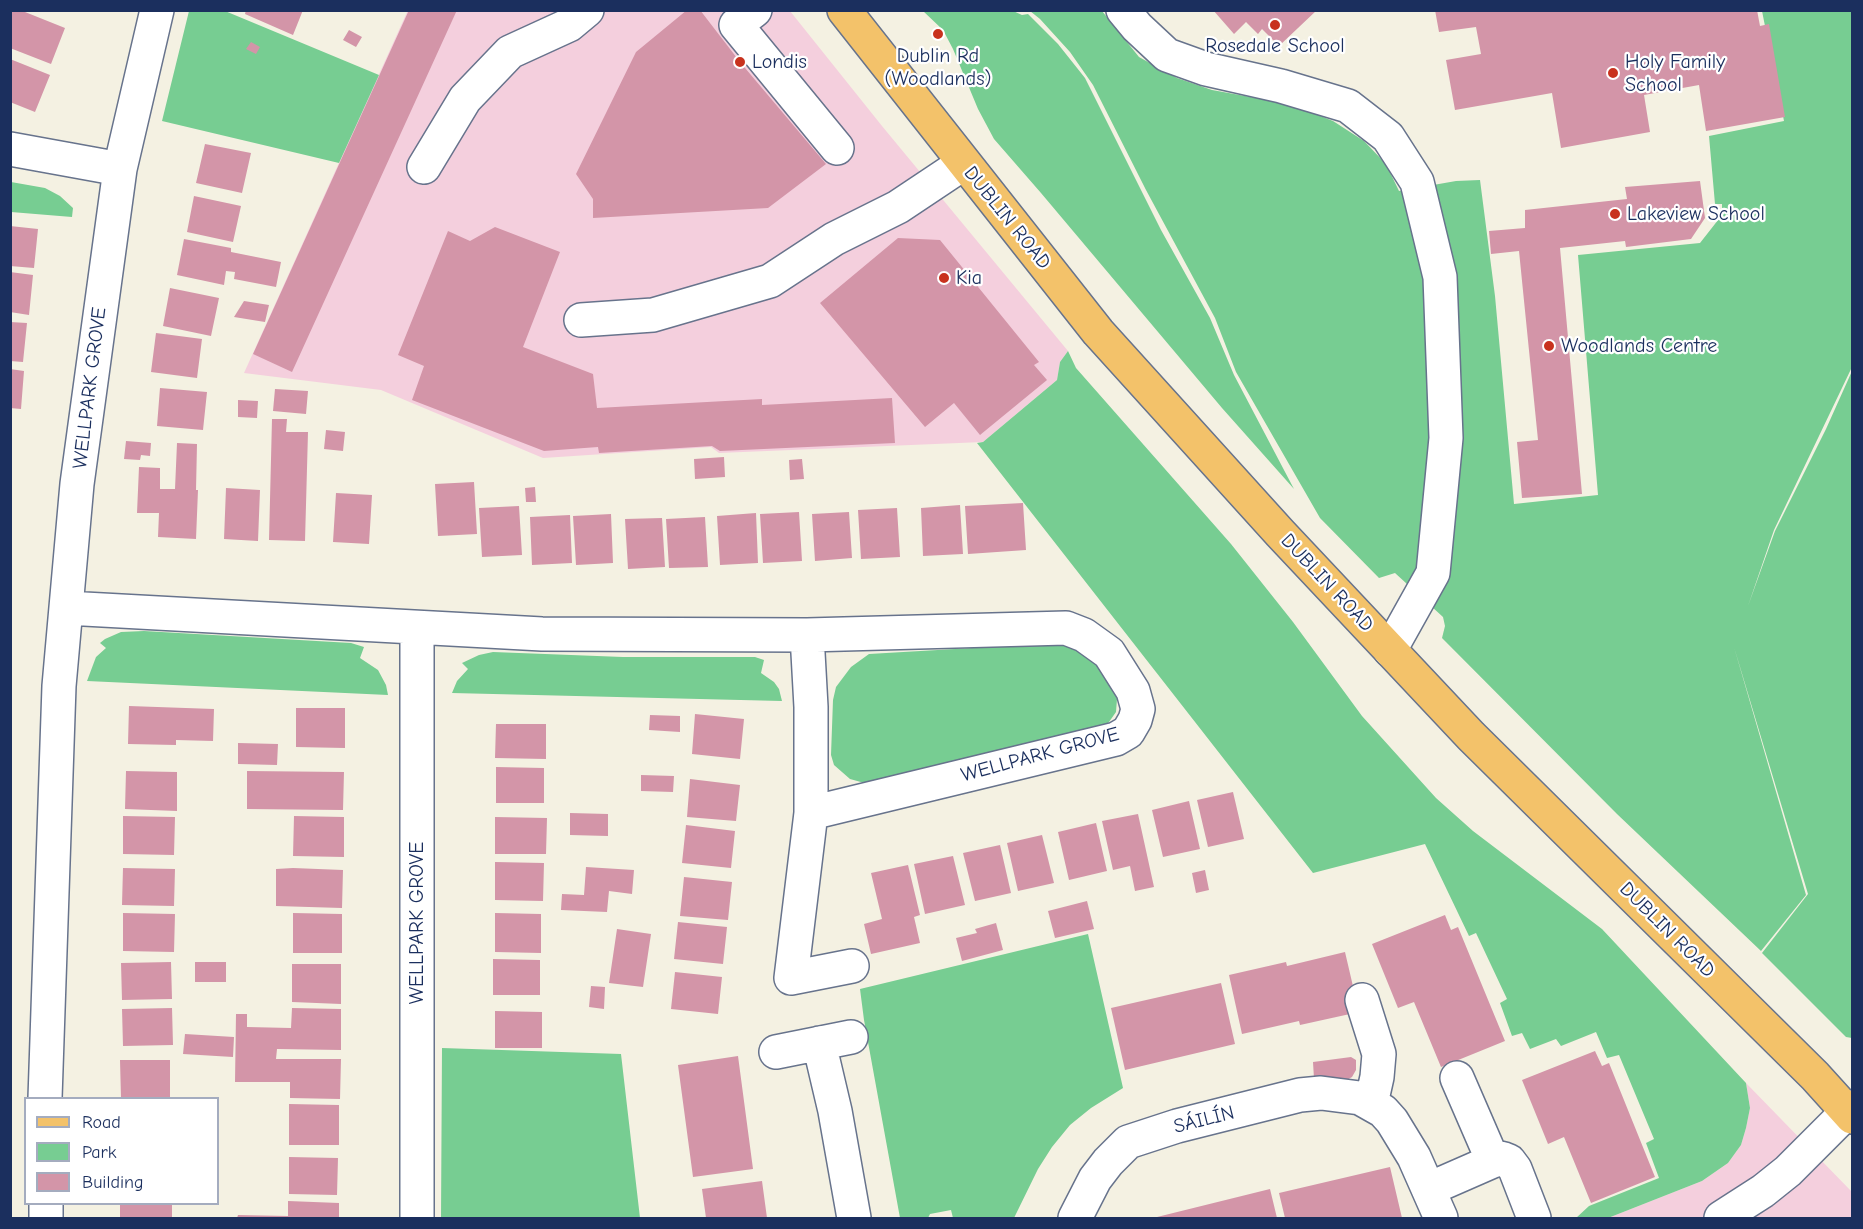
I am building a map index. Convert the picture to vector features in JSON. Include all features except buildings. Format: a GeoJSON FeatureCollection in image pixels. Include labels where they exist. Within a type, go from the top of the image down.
{"type":"FeatureCollection","features":[{"type":"Feature","properties":{"kind":"main road","name":"DUBLIN ROAD"},"geometry":{"type":"LineString","coordinates":[[844,10],[1098,332],[1280,533],[1471,736],[1851,1112]]}},
{"type":"Feature","properties":{"kind":"street","name":"WELLPARK GROVE"},"geometry":{"type":"LineString","coordinates":[[45,1097],[59,686],[77,484],[120,168],[158,10]]}},
{"type":"Feature","properties":{"kind":"street"},"geometry":{"type":"LineString","coordinates":[[424,167],[465,99],[510,52],[569,25],[587,10]]}},
{"type":"Feature","properties":{"kind":"street"},"geometry":{"type":"LineString","coordinates":[[754,10],[736,25],[837,148]]}},
{"type":"Feature","properties":{"kind":"street"},"geometry":{"type":"LineString","coordinates":[[1123,10],[1137,27],[1167,55],[1206,69],[1281,86],[1348,106],[1388,137],[1416,182],[1440,277],[1446,438],[1433,573],[1390,650]]}},
{"type":"Feature","properties":{"kind":"street"},"geometry":{"type":"LineString","coordinates":[[10,149],[120,168]]}},
{"type":"Feature","properties":{"kind":"street"},"geometry":{"type":"LineString","coordinates":[[581,320],[653,315],[770,281],[834,239],[898,207],[964,163]]}},
{"type":"Feature","properties":{"kind":"street","name":"WELLPARK GROVE"},"geometry":{"type":"LineString","coordinates":[[66,608],[417,628],[608,636],[807,635],[1066,628],[1084,635],[1109,653],[1133,691],[1138,709],[1128,732],[1116,739],[811,813]]}},
{"type":"Feature","properties":{"kind":"street","name":"WELLPARK GROVE"},"geometry":{"type":"LineString","coordinates":[[417,628],[417,1218]]}},
{"type":"Feature","properties":{"kind":"street"},"geometry":{"type":"LineString","coordinates":[[807,635],[811,707],[811,813],[791,978],[852,966]]}},
{"type":"Feature","properties":{"kind":"street"},"geometry":{"type":"LineString","coordinates":[[1362,1000],[1379,1054],[1371,1104]]}},
{"type":"Feature","properties":{"kind":"street"},"geometry":{"type":"LineString","coordinates":[[776,1052],[851,1037]]}},
{"type":"Feature","properties":{"kind":"street"},"geometry":{"type":"LineString","coordinates":[[819,1043],[835,1111],[854,1218]]}},
{"type":"Feature","properties":{"kind":"street"},"geometry":{"type":"LineString","coordinates":[[1457,1078],[1493,1161]]}},
{"type":"Feature","properties":{"kind":"street","name":"SÁILÍN"},"geometry":{"type":"LineString","coordinates":[[1075,1218],[1095,1179],[1128,1142],[1177,1126],[1300,1095],[1321,1093],[1360,1098],[1383,1112],[1392,1121],[1414,1157],[1442,1218]]}},
{"type":"Feature","properties":{"kind":"street"},"geometry":{"type":"LineString","coordinates":[[1721,1218],[1763,1191],[1788,1171],[1851,1112]]}},
{"type":"Feature","properties":{"kind":"street"},"geometry":{"type":"LineString","coordinates":[[1429,1189],[1500,1158],[1509,1161],[1515,1169],[1534,1218]]}},
{"type":"Feature","properties":{"kind":"shaded area"},"geometry":{"type":"Polygon","coordinates":[[[408,10],[790,11],[1068,351],[1060,362],[1057,380],[983,442],[719,453],[711,447],[543,458],[381,390],[244,373],[408,10]]]}},
{"type":"Feature","properties":{"kind":"shaded area"},"geometry":{"type":"Polygon","coordinates":[[[1746,1083],[1852,1192],[1852,1218],[1608,1218],[1702,1181],[1728,1163],[1741,1145],[1746,1128],[1750,1108],[1746,1083]]]}},
{"type":"Feature","properties":{"kind":"green space"},"geometry":{"type":"Polygon","coordinates":[[[1011,10],[1022,15],[1028,14],[1058,44],[1085,78],[1161,230],[1210,318],[1234,375],[1294,489],[1222,408],[994,139],[943,30],[923,11],[1011,10]]]}},
{"type":"Feature","properties":{"kind":"green space"},"geometry":{"type":"Polygon","coordinates":[[[189,11],[225,11],[379,75],[339,163],[162,121],[189,11]]]}},
{"type":"Feature","properties":{"kind":"green space"},"geometry":{"type":"Polygon","coordinates":[[[1030,11],[1102,11],[1139,57],[1177,78],[1212,90],[1303,109],[1333,121],[1364,141],[1386,164],[1399,191],[1456,181],[1480,180],[1495,296],[1514,504],[1598,495],[1578,255],[1700,243],[1722,215],[1722,204],[1715,204],[1709,136],[1784,121],[1762,11],[1852,11],[1852,367],[1774,530],[1748,606],[1775,531],[1852,371],[1852,1038],[1846,1037],[1762,953],[1808,894],[1734,647],[1806,895],[1761,951],[1617,814],[1442,638],[1445,626],[1443,617],[1395,573],[1379,578],[1320,518],[1236,372],[1215,318],[1093,85],[1070,52],[1030,11]]]}},
{"type":"Feature","properties":{"kind":"green space"},"geometry":{"type":"Polygon","coordinates":[[[11,182],[45,188],[60,196],[73,208],[72,217],[11,212],[11,182]]]}},
{"type":"Feature","properties":{"kind":"green space"},"geometry":{"type":"Polygon","coordinates":[[[1068,351],[1076,368],[1231,544],[1293,622],[1362,716],[1436,798],[1473,831],[1602,929],[1746,1083],[1750,1108],[1746,1128],[1741,1145],[1728,1163],[1702,1181],[1608,1218],[1576,1218],[1589,1206],[1659,1178],[1646,1143],[1654,1139],[1619,1055],[1607,1058],[1596,1032],[1561,1046],[1556,1039],[1530,1049],[1522,1033],[1512,1036],[1500,1003],[1507,999],[1476,933],[1469,936],[1425,844],[1313,873],[977,443],[983,442],[1057,380],[1060,362],[1068,351]]]}},
{"type":"Feature","properties":{"kind":"green space"},"geometry":{"type":"Polygon","coordinates":[[[144,631],[351,643],[364,647],[360,658],[378,670],[386,685],[388,695],[87,681],[96,657],[106,648],[100,643],[121,632],[144,631]]]}},
{"type":"Feature","properties":{"kind":"green space"},"geometry":{"type":"Polygon","coordinates":[[[1058,643],[1074,648],[1093,659],[1115,688],[1116,712],[1101,728],[868,784],[850,779],[834,765],[831,755],[833,700],[836,687],[851,667],[869,654],[1058,643]]]}},
{"type":"Feature","properties":{"kind":"green space"},"geometry":{"type":"Polygon","coordinates":[[[493,652],[623,657],[755,657],[764,660],[761,673],[774,682],[779,689],[782,701],[452,693],[457,681],[468,669],[462,663],[479,655],[493,652]]]}},
{"type":"Feature","properties":{"kind":"green space"},"geometry":{"type":"Polygon","coordinates":[[[1088,934],[1123,1088],[1091,1108],[1070,1125],[1038,1169],[1014,1218],[953,1218],[951,1210],[930,1214],[928,1218],[900,1218],[860,989],[1088,934]]]}},
{"type":"Feature","properties":{"kind":"green space"},"geometry":{"type":"Polygon","coordinates":[[[442,1048],[621,1054],[640,1218],[441,1218],[442,1048]]]}},
{"type":"Feature","properties":{"kind":"place","name":"Rosedale School"},"geometry":{"type":"Point","coordinates":[1275,25]}},
{"type":"Feature","properties":{"kind":"place","name":"Dublin Rd (Woodlands)"},"geometry":{"type":"Point","coordinates":[938,34]}},
{"type":"Feature","properties":{"kind":"place","name":"Londis"},"geometry":{"type":"Point","coordinates":[740,62]}},
{"type":"Feature","properties":{"kind":"place","name":"Holy Family School"},"geometry":{"type":"Point","coordinates":[1613,73]}},
{"type":"Feature","properties":{"kind":"place","name":"Lakeview School"},"geometry":{"type":"Point","coordinates":[1615,214]}},
{"type":"Feature","properties":{"kind":"place","name":"Kia"},"geometry":{"type":"Point","coordinates":[944,278]}},
{"type":"Feature","properties":{"kind":"place","name":"Woodlands Centre"},"geometry":{"type":"Point","coordinates":[1549,346]}}]}
